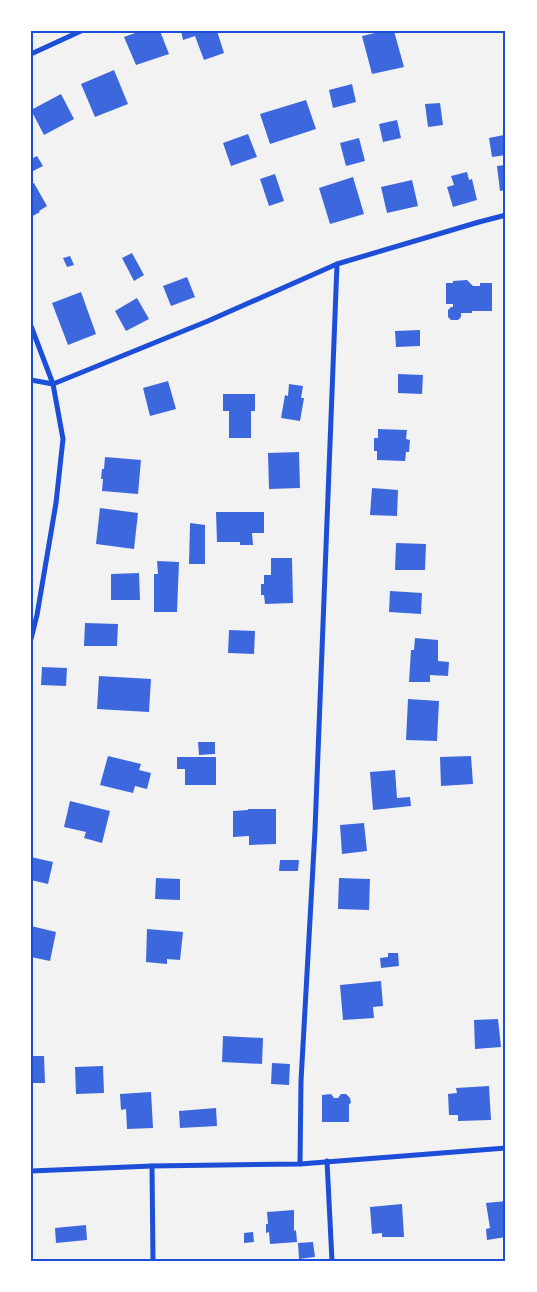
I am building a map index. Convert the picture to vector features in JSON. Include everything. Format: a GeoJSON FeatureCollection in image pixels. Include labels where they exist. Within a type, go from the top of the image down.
{"type":"FeatureCollection","features":[{"type":"Feature","properties":{"kind":"street"},"geometry":{"type":"LineString","coordinates":[[31,54],[81,31]]}},
{"type":"Feature","properties":{"kind":"street"},"geometry":{"type":"LineString","coordinates":[[31,380],[53,384],[208,321],[337,264],[478,222],[506,216]]}},
{"type":"Feature","properties":{"kind":"street"},"geometry":{"type":"LineString","coordinates":[[300,1164],[301,1081],[315,830],[337,264]]}},
{"type":"Feature","properties":{"kind":"street"},"geometry":{"type":"LineString","coordinates":[[31,326],[53,384],[64,439],[56,503],[37,615],[31,639]]}},
{"type":"Feature","properties":{"kind":"street"},"geometry":{"type":"LineString","coordinates":[[31,1171],[152,1166],[300,1164],[506,1148]]}},
{"type":"Feature","properties":{"kind":"street"},"geometry":{"type":"LineString","coordinates":[[326,1161],[332,1261]]}},
{"type":"Feature","properties":{"kind":"street"},"geometry":{"type":"LineString","coordinates":[[152,1166],[153,1261]]}},
{"type":"Feature","properties":{"kind":"building"},"geometry":{"type":"Polygon","coordinates":[[[141,31],[160,31],[169,54],[136,65],[124,37],[141,31]]]}},
{"type":"Feature","properties":{"kind":"building"},"geometry":{"type":"Polygon","coordinates":[[[181,31],[217,31],[224,53],[204,60],[195,36],[183,40],[181,31]]]}},
{"type":"Feature","properties":{"kind":"building"},"geometry":{"type":"Polygon","coordinates":[[[384,31],[394,31],[404,67],[372,74],[362,36],[384,31]]]}},
{"type":"Feature","properties":{"kind":"building"},"geometry":{"type":"Polygon","coordinates":[[[114,70],[128,104],[95,117],[81,84],[114,70]]]}},
{"type":"Feature","properties":{"kind":"building"},"geometry":{"type":"Polygon","coordinates":[[[352,84],[356,102],[333,108],[329,90],[352,84]]]}},
{"type":"Feature","properties":{"kind":"building"},"geometry":{"type":"Polygon","coordinates":[[[61,94],[74,119],[44,135],[31,110],[61,94]]]}},
{"type":"Feature","properties":{"kind":"building"},"geometry":{"type":"Polygon","coordinates":[[[306,100],[316,129],[270,144],[260,114],[306,100]]]}},
{"type":"Feature","properties":{"kind":"building"},"geometry":{"type":"Polygon","coordinates":[[[440,103],[443,125],[428,127],[425,104],[440,103]]]}},
{"type":"Feature","properties":{"kind":"building"},"geometry":{"type":"Polygon","coordinates":[[[397,120],[401,138],[383,142],[379,124],[397,120]]]}},
{"type":"Feature","properties":{"kind":"building"},"geometry":{"type":"Polygon","coordinates":[[[248,134],[257,157],[231,166],[223,143],[248,134]]]}},
{"type":"Feature","properties":{"kind":"building"},"geometry":{"type":"Polygon","coordinates":[[[504,135],[506,155],[492,157],[489,138],[504,135]]]}},
{"type":"Feature","properties":{"kind":"building"},"geometry":{"type":"Polygon","coordinates":[[[359,138],[365,161],[346,166],[340,143],[359,138]]]}},
{"type":"Feature","properties":{"kind":"building"},"geometry":{"type":"Polygon","coordinates":[[[37,156],[43,166],[31,172],[31,159],[37,156]]]}},
{"type":"Feature","properties":{"kind":"building"},"geometry":{"type":"Polygon","coordinates":[[[506,165],[506,190],[500,191],[497,166],[506,165]]]}},
{"type":"Feature","properties":{"kind":"building"},"geometry":{"type":"Polygon","coordinates":[[[467,172],[469,180],[472,179],[477,200],[453,207],[447,187],[454,185],[451,176],[467,172]]]}},
{"type":"Feature","properties":{"kind":"building"},"geometry":{"type":"Polygon","coordinates":[[[275,174],[284,201],[269,206],[260,179],[275,174]]]}},
{"type":"Feature","properties":{"kind":"building"},"geometry":{"type":"Polygon","coordinates":[[[353,177],[364,214],[330,224],[319,188],[353,177]]]}},
{"type":"Feature","properties":{"kind":"building"},"geometry":{"type":"Polygon","coordinates":[[[412,180],[418,206],[387,213],[381,187],[412,180]]]}},
{"type":"Feature","properties":{"kind":"building"},"geometry":{"type":"Polygon","coordinates":[[[34,183],[47,206],[31,217],[31,184],[34,183]]]}},
{"type":"Feature","properties":{"kind":"building"},"geometry":{"type":"Polygon","coordinates":[[[132,253],[144,275],[134,281],[122,258],[132,253]]]}},
{"type":"Feature","properties":{"kind":"building"},"geometry":{"type":"Polygon","coordinates":[[[70,256],[74,265],[67,267],[63,258],[70,256]]]}},
{"type":"Feature","properties":{"kind":"building"},"geometry":{"type":"Polygon","coordinates":[[[187,277],[195,297],[171,306],[163,286],[187,277]]]}},
{"type":"Feature","properties":{"kind":"building"},"geometry":{"type":"Polygon","coordinates":[[[467,280],[473,286],[480,286],[480,283],[492,283],[492,311],[461,313],[461,317],[458,320],[451,320],[448,317],[448,310],[453,307],[453,304],[446,304],[446,283],[467,280]]]}},
{"type":"Feature","properties":{"kind":"building"},"geometry":{"type":"Polygon","coordinates":[[[81,292],[96,334],[68,345],[52,303],[81,292]]]}},
{"type":"Feature","properties":{"kind":"building"},"geometry":{"type":"Polygon","coordinates":[[[137,298],[149,319],[126,331],[115,311],[137,298]]]}},
{"type":"Feature","properties":{"kind":"building"},"geometry":{"type":"Polygon","coordinates":[[[420,330],[420,346],[396,347],[395,331],[420,330]]]}},
{"type":"Feature","properties":{"kind":"building"},"geometry":{"type":"Polygon","coordinates":[[[398,374],[423,375],[422,394],[398,393],[398,374]]]}},
{"type":"Feature","properties":{"kind":"building"},"geometry":{"type":"Polygon","coordinates":[[[168,381],[176,409],[150,416],[143,388],[168,381]]]}},
{"type":"Feature","properties":{"kind":"building"},"geometry":{"type":"Polygon","coordinates":[[[289,384],[303,386],[301,398],[304,398],[300,421],[281,418],[285,395],[288,396],[289,384]]]}},
{"type":"Feature","properties":{"kind":"building"},"geometry":{"type":"Polygon","coordinates":[[[223,394],[255,394],[255,411],[251,411],[251,438],[229,438],[229,411],[223,411],[223,394]]]}},
{"type":"Feature","properties":{"kind":"building"},"geometry":{"type":"Polygon","coordinates":[[[378,429],[407,430],[406,439],[410,440],[409,452],[406,452],[405,461],[377,460],[377,451],[374,451],[374,438],[378,438],[378,429]]]}},
{"type":"Feature","properties":{"kind":"building"},"geometry":{"type":"Polygon","coordinates":[[[299,452],[300,488],[269,489],[268,453],[299,452]]]}},
{"type":"Feature","properties":{"kind":"building"},"geometry":{"type":"Polygon","coordinates":[[[105,457],[141,460],[138,494],[102,491],[103,479],[101,479],[105,457]]]}},
{"type":"Feature","properties":{"kind":"building"},"geometry":{"type":"Polygon","coordinates":[[[372,488],[398,490],[397,516],[370,515],[372,488]]]}},
{"type":"Feature","properties":{"kind":"building"},"geometry":{"type":"Polygon","coordinates":[[[100,508],[138,513],[134,549],[96,544],[100,508]]]}},
{"type":"Feature","properties":{"kind":"building"},"geometry":{"type":"Polygon","coordinates":[[[216,512],[264,512],[264,533],[252,533],[253,545],[240,545],[240,542],[217,542],[216,512]]]}},
{"type":"Feature","properties":{"kind":"building"},"geometry":{"type":"Polygon","coordinates":[[[190,523],[205,525],[205,564],[189,564],[190,523]]]}},
{"type":"Feature","properties":{"kind":"building"},"geometry":{"type":"Polygon","coordinates":[[[396,543],[426,544],[425,570],[395,570],[396,543]]]}},
{"type":"Feature","properties":{"kind":"building"},"geometry":{"type":"Polygon","coordinates":[[[271,558],[292,558],[293,603],[265,604],[264,595],[261,595],[261,584],[264,584],[264,575],[271,575],[271,558]]]}},
{"type":"Feature","properties":{"kind":"building"},"geometry":{"type":"Polygon","coordinates":[[[157,561],[179,562],[177,612],[154,612],[154,574],[158,574],[157,561]]]}},
{"type":"Feature","properties":{"kind":"building"},"geometry":{"type":"Polygon","coordinates":[[[139,573],[140,600],[111,600],[111,574],[139,573]]]}},
{"type":"Feature","properties":{"kind":"building"},"geometry":{"type":"Polygon","coordinates":[[[390,591],[422,593],[421,614],[389,612],[390,591]]]}},
{"type":"Feature","properties":{"kind":"building"},"geometry":{"type":"Polygon","coordinates":[[[85,623],[118,624],[117,646],[84,646],[85,623]]]}},
{"type":"Feature","properties":{"kind":"building"},"geometry":{"type":"Polygon","coordinates":[[[229,630],[255,631],[254,654],[228,653],[229,630]]]}},
{"type":"Feature","properties":{"kind":"building"},"geometry":{"type":"Polygon","coordinates":[[[415,638],[438,640],[438,661],[449,662],[448,676],[430,675],[430,682],[409,682],[411,650],[414,650],[415,638]]]}},
{"type":"Feature","properties":{"kind":"building"},"geometry":{"type":"Polygon","coordinates":[[[42,667],[67,668],[66,686],[41,685],[42,667]]]}},
{"type":"Feature","properties":{"kind":"building"},"geometry":{"type":"Polygon","coordinates":[[[99,676],[151,679],[149,712],[97,709],[99,676]]]}},
{"type":"Feature","properties":{"kind":"building"},"geometry":{"type":"Polygon","coordinates":[[[408,699],[439,701],[437,741],[406,740],[408,699]]]}},
{"type":"Feature","properties":{"kind":"building"},"geometry":{"type":"Polygon","coordinates":[[[198,742],[215,742],[215,754],[199,755],[198,742]]]}},
{"type":"Feature","properties":{"kind":"building"},"geometry":{"type":"Polygon","coordinates":[[[108,756],[141,764],[139,770],[151,773],[147,789],[135,786],[133,793],[100,785],[108,756]]]}},
{"type":"Feature","properties":{"kind":"building"},"geometry":{"type":"Polygon","coordinates":[[[471,756],[473,784],[441,786],[440,757],[471,756]]]}},
{"type":"Feature","properties":{"kind":"building"},"geometry":{"type":"Polygon","coordinates":[[[177,757],[216,757],[216,785],[185,785],[185,769],[177,769],[177,757]]]}},
{"type":"Feature","properties":{"kind":"building"},"geometry":{"type":"Polygon","coordinates":[[[395,770],[397,798],[410,797],[411,806],[373,810],[370,772],[395,770]]]}},
{"type":"Feature","properties":{"kind":"building"},"geometry":{"type":"Polygon","coordinates":[[[70,801],[110,811],[102,843],[84,838],[86,832],[64,827],[70,801]]]}},
{"type":"Feature","properties":{"kind":"building"},"geometry":{"type":"Polygon","coordinates":[[[276,809],[276,844],[249,845],[249,836],[233,837],[233,811],[276,809]]]}},
{"type":"Feature","properties":{"kind":"building"},"geometry":{"type":"Polygon","coordinates":[[[364,823],[367,851],[342,854],[340,825],[364,823]]]}},
{"type":"Feature","properties":{"kind":"building"},"geometry":{"type":"Polygon","coordinates":[[[31,857],[53,862],[48,884],[31,880],[31,857]]]}},
{"type":"Feature","properties":{"kind":"building"},"geometry":{"type":"Polygon","coordinates":[[[280,860],[299,860],[298,871],[279,871],[280,860]]]}},
{"type":"Feature","properties":{"kind":"building"},"geometry":{"type":"Polygon","coordinates":[[[156,878],[180,879],[180,900],[155,899],[156,878]]]}},
{"type":"Feature","properties":{"kind":"building"},"geometry":{"type":"Polygon","coordinates":[[[339,878],[370,879],[369,910],[338,909],[339,878]]]}},
{"type":"Feature","properties":{"kind":"building"},"geometry":{"type":"Polygon","coordinates":[[[31,926],[56,932],[50,961],[31,957],[31,926]]]}},
{"type":"Feature","properties":{"kind":"building"},"geometry":{"type":"Polygon","coordinates":[[[147,929],[183,932],[180,960],[167,959],[167,964],[146,962],[147,929]]]}},
{"type":"Feature","properties":{"kind":"building"},"geometry":{"type":"Polygon","coordinates":[[[388,953],[398,953],[399,966],[381,968],[380,958],[388,957],[388,953]]]}},
{"type":"Feature","properties":{"kind":"building"},"geometry":{"type":"Polygon","coordinates":[[[381,981],[383,1006],[373,1007],[374,1018],[343,1020],[340,985],[381,981]]]}},
{"type":"Feature","properties":{"kind":"building"},"geometry":{"type":"Polygon","coordinates":[[[498,1019],[501,1047],[475,1049],[474,1020],[498,1019]]]}},
{"type":"Feature","properties":{"kind":"building"},"geometry":{"type":"Polygon","coordinates":[[[223,1036],[263,1038],[262,1064],[222,1062],[223,1036]]]}},
{"type":"Feature","properties":{"kind":"building"},"geometry":{"type":"Polygon","coordinates":[[[31,1056],[44,1056],[45,1083],[31,1083],[31,1056]]]}},
{"type":"Feature","properties":{"kind":"building"},"geometry":{"type":"Polygon","coordinates":[[[272,1063],[290,1064],[289,1085],[271,1084],[272,1063]]]}},
{"type":"Feature","properties":{"kind":"building"},"geometry":{"type":"Polygon","coordinates":[[[103,1066],[104,1093],[76,1094],[75,1067],[103,1066]]]}},
{"type":"Feature","properties":{"kind":"building"},"geometry":{"type":"Polygon","coordinates":[[[489,1086],[491,1120],[458,1121],[458,1115],[449,1115],[448,1094],[457,1093],[456,1088],[489,1086]]]}},
{"type":"Feature","properties":{"kind":"building"},"geometry":{"type":"Polygon","coordinates":[[[151,1092],[153,1128],[127,1129],[126,1109],[121,1110],[120,1094],[151,1092]]]}},
{"type":"Feature","properties":{"kind":"building"},"geometry":{"type":"Polygon","coordinates":[[[331,1094],[334,1098],[338,1098],[341,1094],[346,1094],[350,1098],[349,1122],[322,1122],[322,1095],[331,1094]]]}},
{"type":"Feature","properties":{"kind":"building"},"geometry":{"type":"Polygon","coordinates":[[[216,1108],[217,1126],[180,1128],[179,1111],[216,1108]]]}},
{"type":"Feature","properties":{"kind":"building"},"geometry":{"type":"Polygon","coordinates":[[[506,1201],[506,1237],[487,1240],[486,1229],[490,1228],[486,1203],[506,1201]]]}},
{"type":"Feature","properties":{"kind":"building"},"geometry":{"type":"Polygon","coordinates":[[[402,1204],[404,1237],[382,1237],[382,1233],[372,1234],[370,1207],[402,1204]]]}},
{"type":"Feature","properties":{"kind":"building"},"geometry":{"type":"Polygon","coordinates":[[[294,1210],[294,1231],[296,1230],[297,1242],[270,1244],[269,1232],[266,1233],[266,1224],[268,1224],[267,1212],[294,1210]]]}},
{"type":"Feature","properties":{"kind":"building"},"geometry":{"type":"Polygon","coordinates":[[[86,1225],[87,1240],[56,1243],[55,1228],[86,1225]]]}},
{"type":"Feature","properties":{"kind":"building"},"geometry":{"type":"Polygon","coordinates":[[[253,1232],[254,1242],[244,1243],[244,1233],[253,1232]]]}},
{"type":"Feature","properties":{"kind":"building"},"geometry":{"type":"Polygon","coordinates":[[[313,1242],[315,1257],[299,1259],[298,1243],[313,1242]]]}}]}
